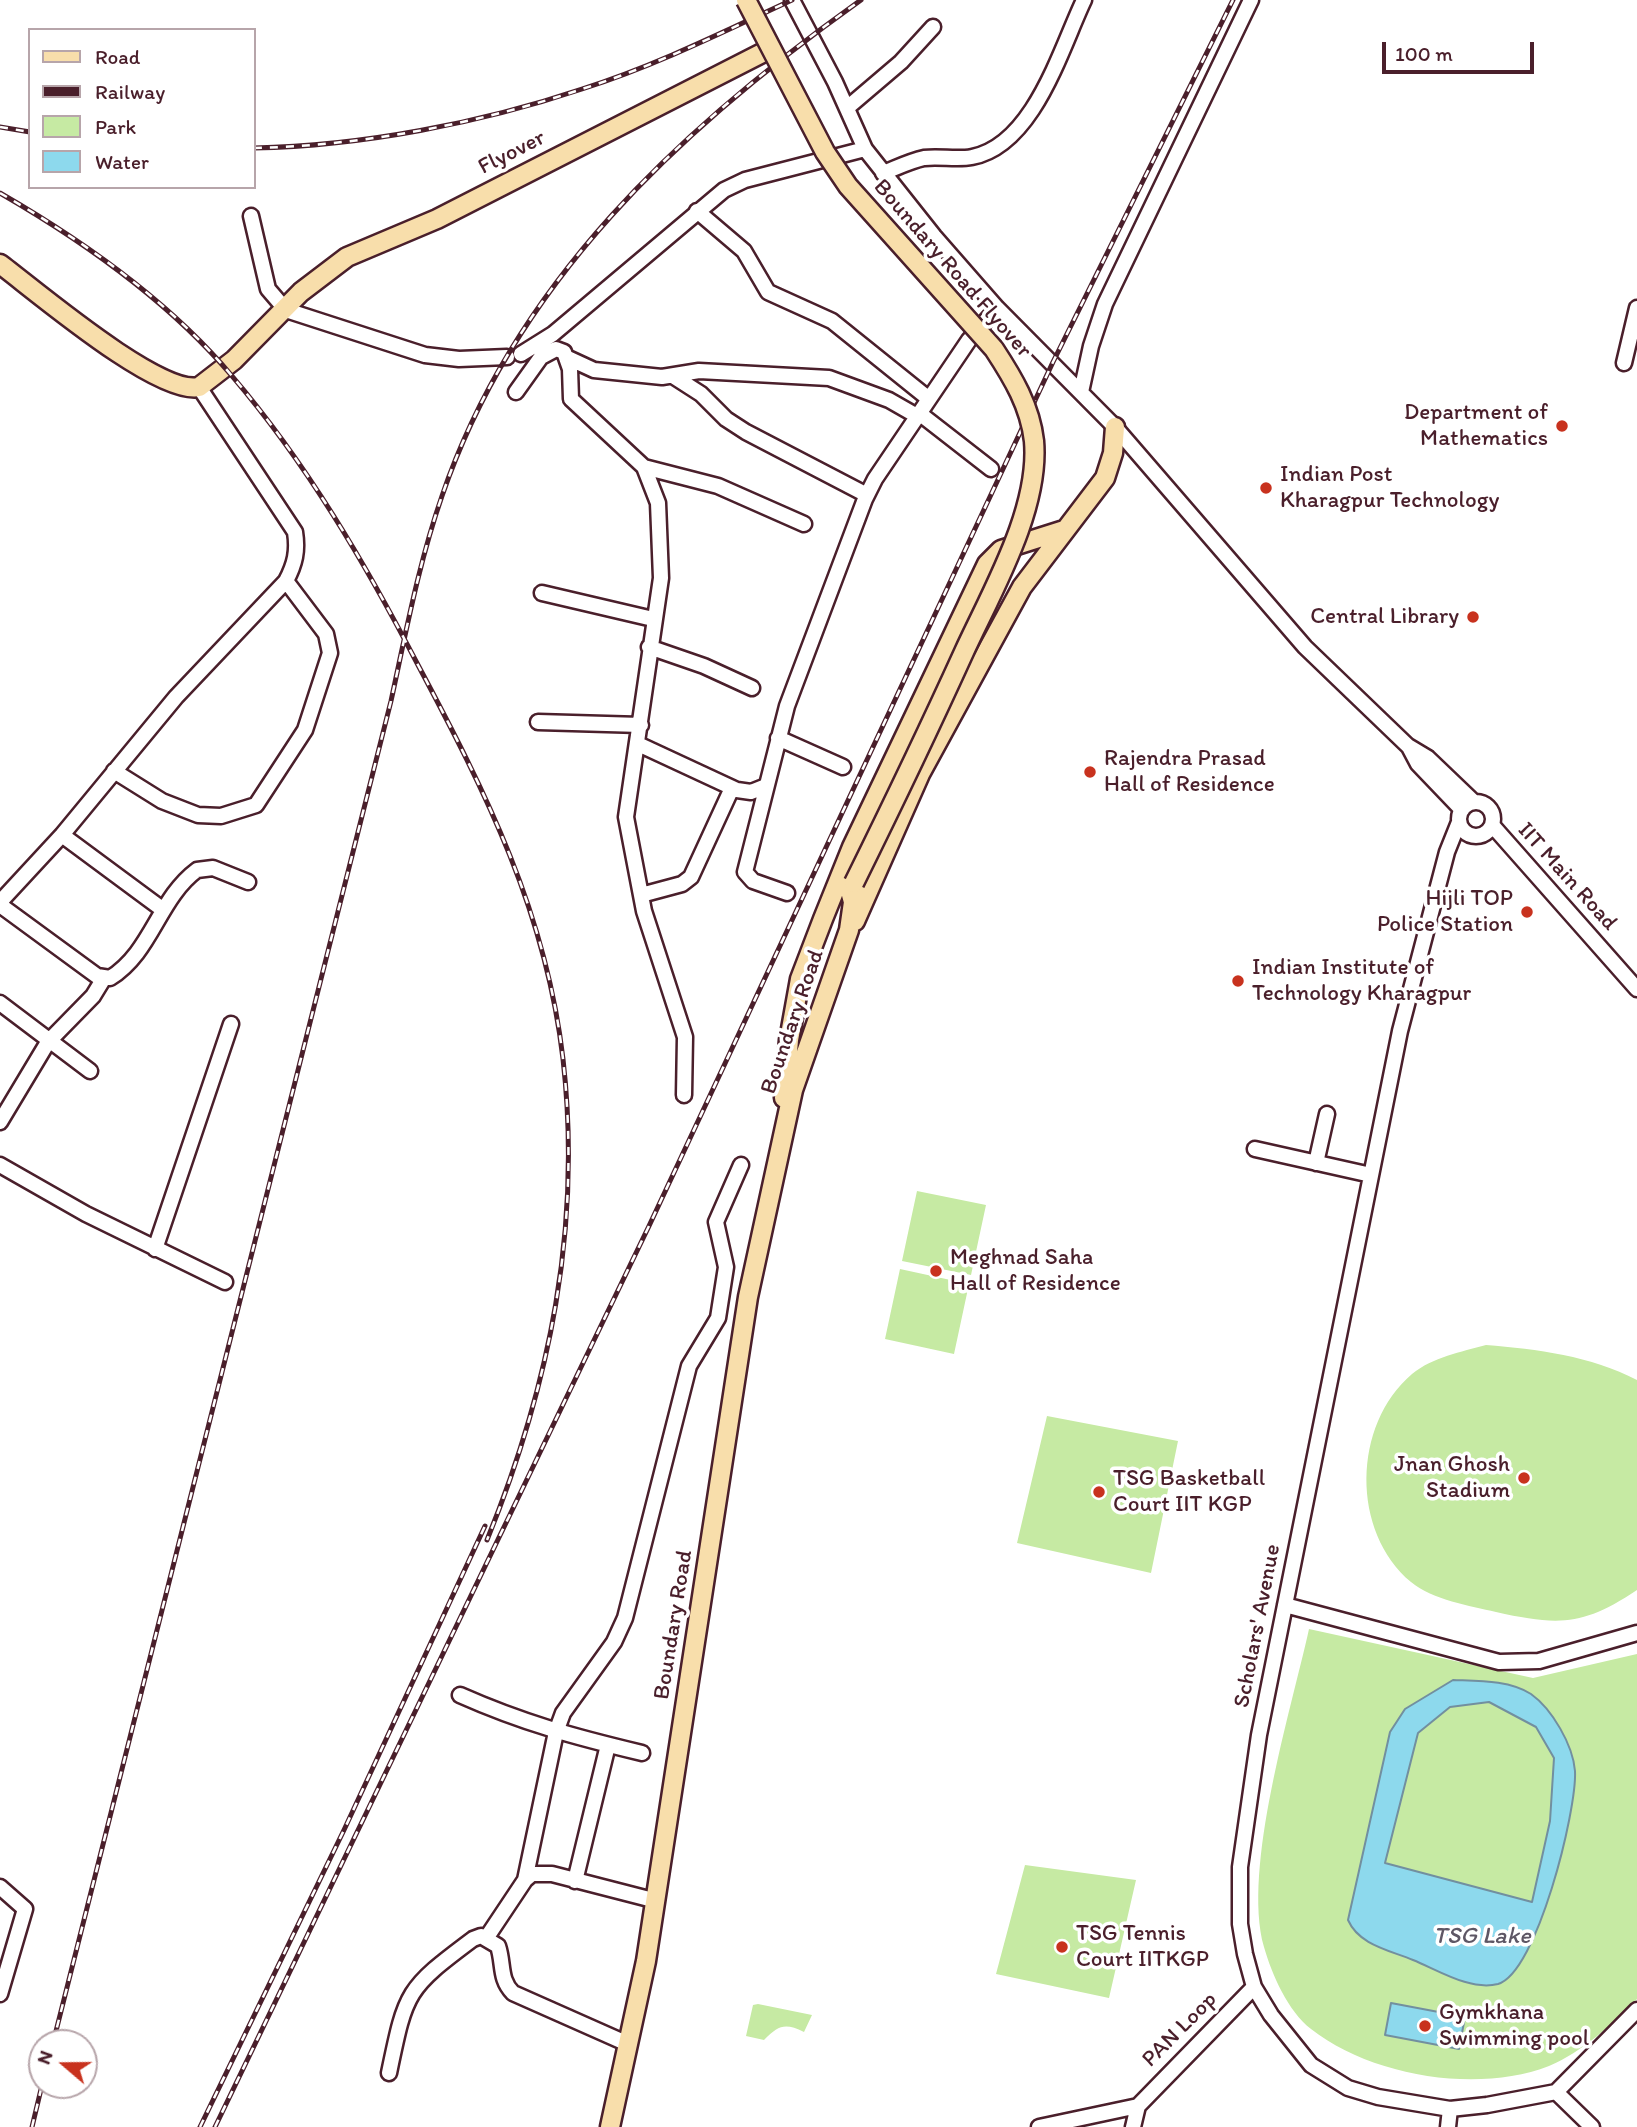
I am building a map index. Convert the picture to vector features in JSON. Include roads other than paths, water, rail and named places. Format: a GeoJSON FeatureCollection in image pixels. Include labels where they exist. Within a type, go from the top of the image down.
{"type":"FeatureCollection","features":[{"type":"Feature","properties":{"kind":"main road","name":"Boundary Road Flyover"},"geometry":{"type":"LineString","coordinates":[[746,0],[769,49],[825,152],[848,186],[994,349],[1014,378],[1034,442],[1033,476],[1009,552],[852,887],[849,930]]}},
{"type":"Feature","properties":{"kind":"main road","name":"Flyover"},"geometry":{"type":"LineString","coordinates":[[199,387],[234,360],[309,285],[348,257],[437,219],[769,49]]}},
{"type":"Feature","properties":{"kind":"main road"},"geometry":{"type":"LineString","coordinates":[[0,264],[148,373],[177,386],[199,387]]}},
{"type":"Feature","properties":{"kind":"main road"},"geometry":{"type":"LineString","coordinates":[[849,930],[860,913],[920,774],[1022,587],[1105,478],[1113,453],[1115,427]]}},
{"type":"Feature","properties":{"kind":"main road","name":"Boundary Road"},"geometry":{"type":"LineString","coordinates":[[783,1130],[789,1040],[800,979],[852,847],[987,564],[1000,550],[1064,530]]}},
{"type":"Feature","properties":{"kind":"main road"},"geometry":{"type":"LineString","coordinates":[[828,905],[852,887]]}},
{"type":"Feature","properties":{"kind":"main road","name":"Boundary Road"},"geometry":{"type":"LineString","coordinates":[[610,2127],[646,1961],[653,1900],[690,1688],[737,1353],[793,1090],[831,990],[849,930]]}},
{"type":"Feature","properties":{"kind":"main road"},"geometry":{"type":"LineString","coordinates":[[800,979],[831,990]]}},
{"type":"Feature","properties":{"kind":"street"},"geometry":{"type":"LineString","coordinates":[[792,0],[865,149],[883,173],[997,308],[1115,427],[1306,648],[1408,746],[1418,764],[1465,811],[1465,831],[1474,835],[1485,833],[1492,825],[1491,810],[1483,803],[1465,811]]}},
{"type":"Feature","properties":{"kind":"street"},"geometry":{"type":"LineString","coordinates":[[883,173],[923,158],[972,157],[999,145],[1043,93],[1084,0]]}},
{"type":"Feature","properties":{"kind":"street"},"geometry":{"type":"LineString","coordinates":[[1081,392],[1091,346],[1105,304],[1251,0]]}},
{"type":"Feature","properties":{"kind":"street"},"geometry":{"type":"LineString","coordinates":[[847,108],[901,62],[933,27]]}},
{"type":"Feature","properties":{"kind":"street"},"geometry":{"type":"LineString","coordinates":[[251,216],[268,289],[286,310],[425,355],[459,359],[514,355],[553,334],[724,190],[745,180],[865,149]]}},
{"type":"Feature","properties":{"kind":"street"},"geometry":{"type":"LineString","coordinates":[[696,211],[744,251],[768,292],[832,321],[929,399]]}},
{"type":"Feature","properties":{"kind":"street"},"geometry":{"type":"LineString","coordinates":[[787,893],[753,881],[745,872],[778,738],[867,495],[969,340],[997,308]]}},
{"type":"Feature","properties":{"kind":"street"},"geometry":{"type":"LineString","coordinates":[[1624,363],[1637,308]]}},
{"type":"Feature","properties":{"kind":"street"},"geometry":{"type":"LineString","coordinates":[[516,392],[533,366],[548,352],[561,349],[568,358],[599,371],[673,376],[699,370],[829,378],[889,400],[918,414],[992,469]]}},
{"type":"Feature","properties":{"kind":"street"},"geometry":{"type":"LineString","coordinates":[[568,358],[569,390],[576,406],[644,467],[718,486],[804,524]]}},
{"type":"Feature","properties":{"kind":"street"},"geometry":{"type":"LineString","coordinates":[[673,376],[701,394],[726,419],[746,432],[867,495]]}},
{"type":"Feature","properties":{"kind":"street"},"geometry":{"type":"LineString","coordinates":[[104,978],[0,904],[62,835],[176,697],[286,581],[296,556],[295,532],[199,387]]}},
{"type":"Feature","properties":{"kind":"street"},"geometry":{"type":"LineString","coordinates":[[644,467],[657,503],[662,547],[661,578],[649,647],[641,726],[625,810],[652,940],[685,1037],[684,1095]]}},
{"type":"Feature","properties":{"kind":"street"},"geometry":{"type":"LineString","coordinates":[[114,771],[162,801],[198,815],[221,816],[256,805],[305,730],[330,653],[326,634],[286,581]]}},
{"type":"Feature","properties":{"kind":"street"},"geometry":{"type":"LineString","coordinates":[[542,593],[653,619]]}},
{"type":"Feature","properties":{"kind":"street"},"geometry":{"type":"LineString","coordinates":[[649,647],[705,666],[752,688]]}},
{"type":"Feature","properties":{"kind":"street"},"geometry":{"type":"LineString","coordinates":[[538,722],[641,726]]}},
{"type":"Feature","properties":{"kind":"street"},"geometry":{"type":"LineString","coordinates":[[778,738],[843,767]]}},
{"type":"Feature","properties":{"kind":"street"},"geometry":{"type":"LineString","coordinates":[[638,744],[732,788],[751,792],[766,786]]}},
{"type":"Feature","properties":{"kind":"street"},"geometry":{"type":"LineString","coordinates":[[641,895],[682,884],[691,877],[732,788]]}},
{"type":"Feature","properties":{"kind":"street","name":"Scholars' Avenue"},"geometry":{"type":"LineString","coordinates":[[1465,811],[1447,852],[1400,1031],[1259,1735],[1240,1867],[1240,1924],[1254,1987],[1271,2015],[1311,2065],[1348,2088],[1450,2109],[1556,2091]]}},
{"type":"Feature","properties":{"kind":"street","name":"IIT Main Road"},"geometry":{"type":"LineString","coordinates":[[1492,825],[1637,989]]}},
{"type":"Feature","properties":{"kind":"street"},"geometry":{"type":"LineString","coordinates":[[62,835],[162,909]]}},
{"type":"Feature","properties":{"kind":"street"},"geometry":{"type":"LineString","coordinates":[[0,1122],[48,1042],[93,996],[104,978],[118,974],[141,949],[162,909],[188,877],[205,867],[248,882]]}},
{"type":"Feature","properties":{"kind":"street"},"geometry":{"type":"LineString","coordinates":[[0,1003],[48,1042],[90,1071]]}},
{"type":"Feature","properties":{"kind":"street"},"geometry":{"type":"LineString","coordinates":[[155,1249],[231,1024]]}},
{"type":"Feature","properties":{"kind":"street"},"geometry":{"type":"LineString","coordinates":[[1316,1163],[1327,1114]]}},
{"type":"Feature","properties":{"kind":"street"},"geometry":{"type":"LineString","coordinates":[[1255,1149],[1371,1175]]}},
{"type":"Feature","properties":{"kind":"street"},"geometry":{"type":"LineString","coordinates":[[0,1165],[86,1214],[226,1282]]}},
{"type":"Feature","properties":{"kind":"street"},"geometry":{"type":"LineString","coordinates":[[487,1937],[525,1880],[556,1732],[563,1713],[614,1642],[625,1618],[689,1366],[718,1318],[726,1267],[716,1222],[741,1165]]}},
{"type":"Feature","properties":{"kind":"street"},"geometry":{"type":"LineString","coordinates":[[1286,1605],[1499,1662],[1539,1661],[1637,1633]]}},
{"type":"Feature","properties":{"kind":"street"},"geometry":{"type":"LineString","coordinates":[[460,1695],[493,1712],[556,1732],[642,1753]]}},
{"type":"Feature","properties":{"kind":"street"},"geometry":{"type":"LineString","coordinates":[[575,1881],[608,1745]]}},
{"type":"Feature","properties":{"kind":"street"},"geometry":{"type":"LineString","coordinates":[[525,1880],[541,1872],[653,1900]]}},
{"type":"Feature","properties":{"kind":"street"},"geometry":{"type":"LineString","coordinates":[[0,1887],[25,1909],[0,1994]]}},
{"type":"Feature","properties":{"kind":"street"},"geometry":{"type":"LineString","coordinates":[[389,2073],[408,1996],[436,1967],[473,1939],[487,1937],[498,1946],[506,1986],[513,1993],[628,2044]]}},
{"type":"Feature","properties":{"kind":"street","name":"PAN Loop"},"geometry":{"type":"LineString","coordinates":[[1138,2106],[1254,1987]]}},
{"type":"Feature","properties":{"kind":"street"},"geometry":{"type":"LineString","coordinates":[[1592,2127],[1556,2091],[1637,2010]]}},
{"type":"Feature","properties":{"kind":"street"},"geometry":{"type":"LineString","coordinates":[[1039,2127],[1138,2106],[1133,2127]]}},
{"type":"Feature","properties":{"kind":"street"},"geometry":{"type":"LineString","coordinates":[[1448,2127],[1450,2109]]}},
{"type":"Feature","properties":{"kind":"water","name":"TSG Lake"},"geometry":{"type":"Polygon","coordinates":[[[1453,1680],[1513,1686],[1539,1701],[1554,1718],[1570,1750],[1575,1771],[1574,1791],[1552,1888],[1527,1952],[1513,1973],[1498,1984],[1476,1985],[1465,1982],[1385,1950],[1359,1935],[1348,1920],[1390,1732],[1405,1709],[1453,1680]],[[1489,1702],[1450,1707],[1418,1733],[1385,1863],[1532,1902],[1550,1821],[1554,1758],[1536,1727],[1489,1702]]]}},
{"type":"Feature","properties":{"kind":"water","name":"Gymkhana Swimming pool"},"geometry":{"type":"Polygon","coordinates":[[[1391,2003],[1465,2017],[1459,2049],[1385,2035],[1391,2003]]]}},
{"type":"Feature","properties":{"kind":"railway"},"geometry":{"type":"LineString","coordinates":[[256,148],[336,143],[420,131],[543,101],[636,70],[792,0]]}},
{"type":"Feature","properties":{"kind":"railway"},"geometry":{"type":"LineString","coordinates":[[57,2029],[391,701],[420,572],[442,496],[474,418],[513,346],[559,279],[611,216],[669,157],[730,101],[794,49],[861,0]]}},
{"type":"Feature","properties":{"kind":"railway"},"geometry":{"type":"LineString","coordinates":[[215,2127],[649,1226],[1053,362],[1233,0]]}},
{"type":"Feature","properties":{"kind":"railway"},"geometry":{"type":"LineString","coordinates":[[0,127],[28,132]]}},
{"type":"Feature","properties":{"kind":"railway"},"geometry":{"type":"LineString","coordinates":[[0,193],[94,253],[153,298],[232,376],[285,444],[356,552],[418,665],[489,807],[528,903],[555,1005],[563,1059],[568,1121],[568,1183],[564,1244],[544,1364],[509,1482],[487,1540]]}},
{"type":"Feature","properties":{"kind":"railway"},"geometry":{"type":"LineString","coordinates":[[200,2127],[344,1830],[485,1526]]}},
{"type":"Feature","properties":{"kind":"railway"},"geometry":{"type":"LineString","coordinates":[[32,2127],[39,2099]]}},
{"type":"Feature","properties":{"kind":"place","name":"Department of Mathematics"},"geometry":{"type":"Point","coordinates":[1562,426]}},
{"type":"Feature","properties":{"kind":"place","name":"Indian Post Kharagpur Technology"},"geometry":{"type":"Point","coordinates":[1266,488]}},
{"type":"Feature","properties":{"kind":"place","name":"Central Library"},"geometry":{"type":"Point","coordinates":[1473,617]}},
{"type":"Feature","properties":{"kind":"place","name":"Rajendra Prasad Hall of Residence"},"geometry":{"type":"Point","coordinates":[1090,772]}},
{"type":"Feature","properties":{"kind":"place","name":"Hijli TOP Police Station"},"geometry":{"type":"Point","coordinates":[1527,912]}},
{"type":"Feature","properties":{"kind":"place","name":"Indian Institute of Technology Kharagpur"},"geometry":{"type":"Point","coordinates":[1238,981]}},
{"type":"Feature","properties":{"kind":"place","name":"Meghnad Saha Hall of Residence"},"geometry":{"type":"Point","coordinates":[936,1271]}},
{"type":"Feature","properties":{"kind":"place","name":"Jnan Ghosh Stadium"},"geometry":{"type":"Point","coordinates":[1524,1478]}},
{"type":"Feature","properties":{"kind":"place","name":"TSG Basketball Court IIT KGP"},"geometry":{"type":"Point","coordinates":[1099,1492]}},
{"type":"Feature","properties":{"kind":"place","name":"TSG Tennis Court IITKGP"},"geometry":{"type":"Point","coordinates":[1062,1947]}},
{"type":"Feature","properties":{"kind":"place","name":"Gymkhana Swimming pool"},"geometry":{"type":"Point","coordinates":[1425,2026]}}]}
